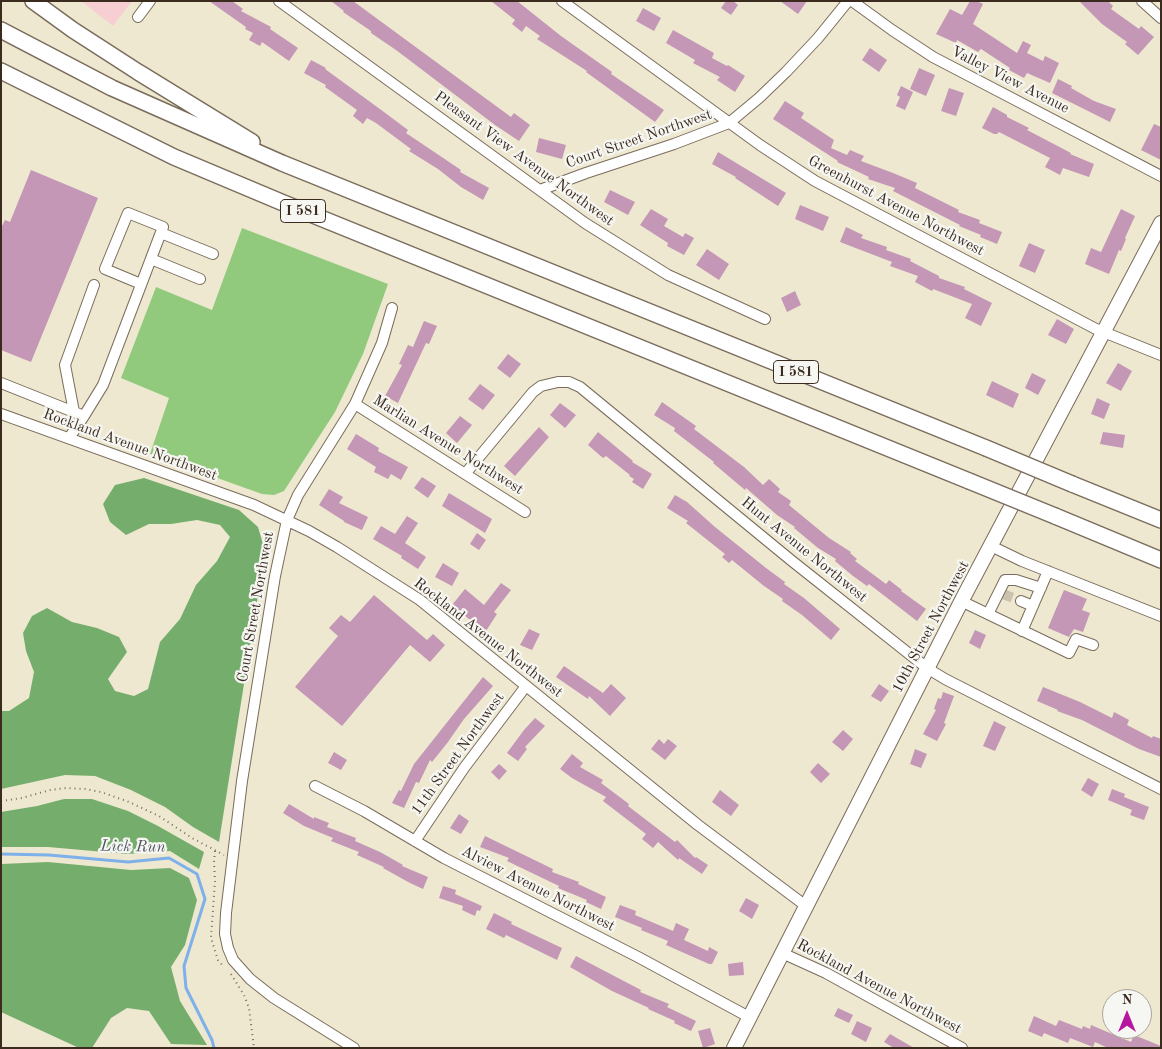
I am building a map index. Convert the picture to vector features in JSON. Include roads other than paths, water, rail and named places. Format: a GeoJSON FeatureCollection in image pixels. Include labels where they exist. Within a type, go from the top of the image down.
{"type":"FeatureCollection","features":[{"type":"Feature","properties":{"kind":"highway"},"geometry":{"type":"LineString","coordinates":[[33,1],[73,30],[282,162]]}},
{"type":"Feature","properties":{"kind":"highway","name":"I 581"},"geometry":{"type":"LineString","coordinates":[[1,30],[112,88],[282,162],[1161,520]]}},
{"type":"Feature","properties":{"kind":"highway","name":"I 581"},"geometry":{"type":"LineString","coordinates":[[4,74],[174,157],[281,202],[1161,560]]}},
{"type":"Feature","properties":{"kind":"main road","name":"10th Street Northwest"},"geometry":{"type":"LineString","coordinates":[[734,1048],[927,668],[1161,223]]}},
{"type":"Feature","properties":{"kind":"street"},"geometry":{"type":"LineString","coordinates":[[138,17],[150,1]]}},
{"type":"Feature","properties":{"kind":"street","name":"Pleasant View Avenue Northwest"},"geometry":{"type":"LineString","coordinates":[[279,1],[584,223],[668,275],[765,319]]}},
{"type":"Feature","properties":{"kind":"street","name":"Greenhurst Avenue Northwest"},"geometry":{"type":"LineString","coordinates":[[562,1],[729,123],[815,182],[1104,332],[1161,355]]}},
{"type":"Feature","properties":{"kind":"street","name":"Court Street Northwest"},"geometry":{"type":"LineString","coordinates":[[540,190],[729,123],[786,72],[818,38],[848,1]]}},
{"type":"Feature","properties":{"kind":"street","name":"Valley View Avenue"},"geometry":{"type":"LineString","coordinates":[[852,1],[910,43],[933,57],[1161,176]]}},
{"type":"Feature","properties":{"kind":"street"},"geometry":{"type":"LineString","coordinates":[[1142,1],[1161,18]]}},
{"type":"Feature","properties":{"kind":"street"},"geometry":{"type":"LineString","coordinates":[[69,438],[103,385],[142,284],[163,227],[128,213],[105,269],[142,284]]}},
{"type":"Feature","properties":{"kind":"street"},"geometry":{"type":"LineString","coordinates":[[161,233],[213,254]]}},
{"type":"Feature","properties":{"kind":"street"},"geometry":{"type":"LineString","coordinates":[[151,259],[200,280]]}},
{"type":"Feature","properties":{"kind":"street"},"geometry":{"type":"LineString","coordinates":[[74,412],[65,365],[94,285]]}},
{"type":"Feature","properties":{"kind":"street","name":"Court Street Northwest"},"geometry":{"type":"LineString","coordinates":[[354,1048],[274,998],[250,979],[233,960],[228,948],[226,934],[227,905],[234,860],[242,781],[275,576],[287,520],[298,495],[355,404],[382,343],[392,308]]}},
{"type":"Feature","properties":{"kind":"street","name":"Hunt Avenue Northwest"},"geometry":{"type":"LineString","coordinates":[[465,474],[533,392],[548,383],[569,382],[580,387],[785,555],[927,668],[945,679],[1161,789]]}},
{"type":"Feature","properties":{"kind":"street"},"geometry":{"type":"LineString","coordinates":[[1,383],[84,416]]}},
{"type":"Feature","properties":{"kind":"street","name":"Marlian Avenue Northwest"},"geometry":{"type":"LineString","coordinates":[[355,404],[525,512]]}},
{"type":"Feature","properties":{"kind":"street","name":"Rockland Avenue Northwest"},"geometry":{"type":"LineString","coordinates":[[1,414],[254,505],[330,543],[420,600],[698,825],[806,906]]}},
{"type":"Feature","properties":{"kind":"street"},"geometry":{"type":"LineString","coordinates":[[991,546],[1161,616]]}},
{"type":"Feature","properties":{"kind":"street"},"geometry":{"type":"LineString","coordinates":[[1022,631],[1048,571]]}},
{"type":"Feature","properties":{"kind":"street"},"geometry":{"type":"LineString","coordinates":[[988,614],[1001,593],[1004,580],[1016,580],[1041,588]]}},
{"type":"Feature","properties":{"kind":"street"},"geometry":{"type":"LineString","coordinates":[[962,601],[1069,653],[1076,639],[1092,645]]}},
{"type":"Feature","properties":{"kind":"street"},"geometry":{"type":"LineString","coordinates":[[1021,601],[1033,606]]}},
{"type":"Feature","properties":{"kind":"street","name":"11th Street Northwest"},"geometry":{"type":"LineString","coordinates":[[415,841],[464,768],[526,686]]}},
{"type":"Feature","properties":{"kind":"street","name":"Alview Avenue Northwest"},"geometry":{"type":"LineString","coordinates":[[315,786],[364,811],[415,841],[749,1017]]}},
{"type":"Feature","properties":{"kind":"street","name":"Rockland Avenue Northwest"},"geometry":{"type":"LineString","coordinates":[[782,953],[826,973],[962,1048]]}},
{"type":"Feature","properties":{"kind":"waterway","name":"Lick Run"},"geometry":{"type":"LineString","coordinates":[[1,854],[49,855],[128,862],[169,858],[197,874],[205,899],[184,966],[186,988],[212,1040],[214,1048]]}},
{"type":"Feature","properties":{"kind":"tunnel"},"geometry":{"type":"LineString","coordinates":[[1003,594],[1021,601]]}}]}
